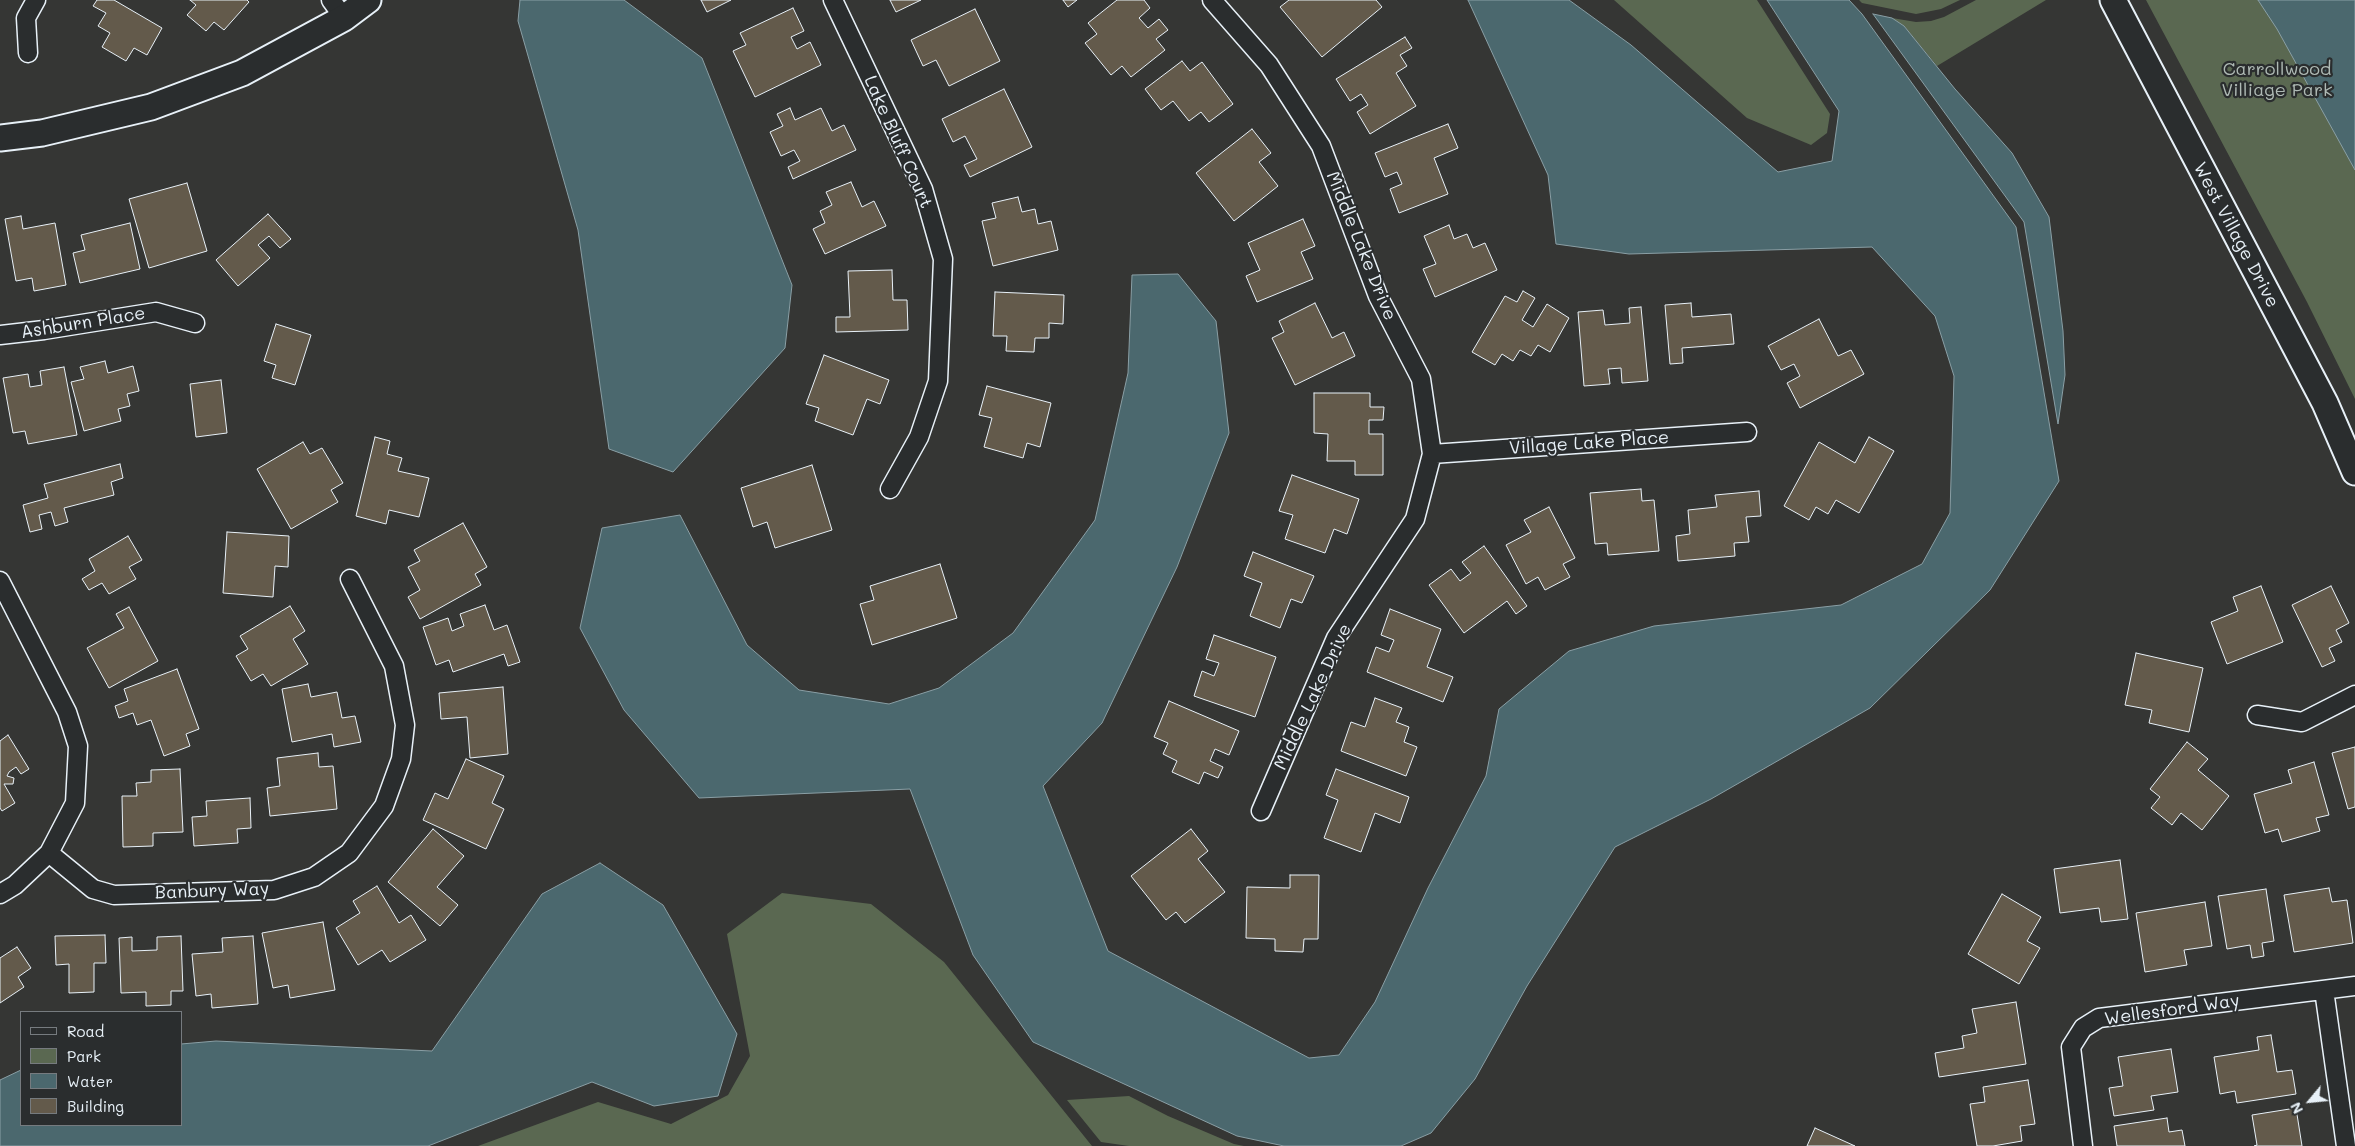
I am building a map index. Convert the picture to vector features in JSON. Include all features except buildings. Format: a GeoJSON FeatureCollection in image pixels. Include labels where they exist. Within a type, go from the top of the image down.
{"type":"FeatureCollection","features":[{"type":"Feature","properties":{"kind":"street"},"geometry":{"type":"LineString","coordinates":[[28,53],[26,18],[36,0]]}},
{"type":"Feature","properties":{"kind":"street"},"geometry":{"type":"LineString","coordinates":[[0,138],[42,133],[151,107],[242,73],[338,9],[368,0]]}},
{"type":"Feature","properties":{"kind":"street","name":"Lake Bluff Court"},"geometry":{"type":"LineString","coordinates":[[833,0],[923,189],[943,259],[938,381],[919,437],[890,489]]}},
{"type":"Feature","properties":{"kind":"street","name":"Middle Lake Drive"},"geometry":{"type":"LineString","coordinates":[[1212,0],[1269,65],[1322,146],[1378,296],[1421,379],[1432,454],[1415,519],[1336,638],[1261,811]]}},
{"type":"Feature","properties":{"kind":"street","name":"West Village Drive"},"geometry":{"type":"LineString","coordinates":[[2113,0],[2325,403],[2355,472]]}},
{"type":"Feature","properties":{"kind":"street","name":"Ashburn Place"},"geometry":{"type":"LineString","coordinates":[[0,335],[156,312],[195,323]]}},
{"type":"Feature","properties":{"kind":"street","name":"Village Lake Place"},"geometry":{"type":"LineString","coordinates":[[1432,454],[1746,432]]}},
{"type":"Feature","properties":{"kind":"street","name":"Banbury Way"},"geometry":{"type":"LineString","coordinates":[[49,853],[93,889],[114,895],[274,890],[314,877],[349,853],[384,806],[401,759],[405,726],[394,666],[350,579]]}},
{"type":"Feature","properties":{"kind":"street"},"geometry":{"type":"LineString","coordinates":[[0,581],[67,712],[78,746],[75,803],[49,853],[15,885],[0,894]]}},
{"type":"Feature","properties":{"kind":"street"},"geometry":{"type":"LineString","coordinates":[[2257,715],[2302,722],[2355,695]]}},
{"type":"Feature","properties":{"kind":"street","name":"Wellesford Way"},"geometry":{"type":"LineString","coordinates":[[2083,1146],[2071,1046],[2083,1028],[2099,1018],[2355,986]]}},
{"type":"Feature","properties":{"kind":"street"},"geometry":{"type":"LineString","coordinates":[[2324,990],[2346,1146]]}},
{"type":"Feature","properties":{"kind":"green space"},"geometry":{"type":"Polygon","coordinates":[[[1614,0],[1757,0],[1830,114],[1827,133],[1811,145],[1747,118],[1614,0]]]}},
{"type":"Feature","properties":{"kind":"green space"},"geometry":{"type":"Polygon","coordinates":[[[1859,0],[1960,0],[1941,9],[1916,14],[1862,3],[1859,0]]]}},
{"type":"Feature","properties":{"kind":"green space"},"geometry":{"type":"Polygon","coordinates":[[[1976,0],[2046,0],[1937,66],[1904,26],[1892,18],[1916,22],[1931,21],[1944,17],[1976,0]]]}},
{"type":"Feature","properties":{"kind":"green space","name":"Carrollwood Villiage Park"},"geometry":{"type":"Polygon","coordinates":[[[2146,0],[2355,0],[2355,399],[2307,302],[2146,0]]]}},
{"type":"Feature","properties":{"kind":"green space"},"geometry":{"type":"Polygon","coordinates":[[[782,893],[871,904],[944,962],[1092,1146],[478,1146],[598,1102],[671,1124],[728,1095],[750,1056],[727,934],[782,893]]]}},
{"type":"Feature","properties":{"kind":"green space"},"geometry":{"type":"Polygon","coordinates":[[[1129,1096],[1168,1116],[1234,1144],[1244,1146],[1129,1146],[1101,1142],[1067,1100],[1129,1096]]]}},
{"type":"Feature","properties":{"kind":"water"},"geometry":{"type":"Polygon","coordinates":[[[520,0],[624,0],[702,58],[792,285],[785,348],[673,472],[609,449],[578,230],[518,21],[520,0]]]}},
{"type":"Feature","properties":{"kind":"water"},"geometry":{"type":"Polygon","coordinates":[[[1468,0],[1569,0],[1631,45],[1778,172],[1832,161],[1839,111],[1767,0],[1849,0],[1862,14],[2016,227],[2059,481],[1990,590],[1870,708],[1711,799],[1615,847],[1527,986],[1475,1079],[1431,1133],[1401,1146],[1284,1146],[1237,1136],[1033,1042],[973,955],[910,789],[699,798],[624,710],[580,628],[602,528],[680,515],[747,645],[799,690],[889,704],[939,688],[1013,633],[1095,520],[1128,373],[1132,275],[1178,274],[1216,321],[1229,433],[1177,567],[1102,723],[1043,786],[1108,951],[1309,1058],[1339,1055],[1375,1002],[1428,888],[1486,776],[1499,709],[1569,651],[1654,626],[1841,605],[1922,564],[1950,513],[1954,376],[1935,316],[1872,247],[1629,254],[1556,244],[1548,175],[1468,0]]]}},
{"type":"Feature","properties":{"kind":"water"},"geometry":{"type":"Polygon","coordinates":[[[2258,0],[2355,0],[2355,170],[2277,29],[2258,0]]]}},
{"type":"Feature","properties":{"kind":"water"},"geometry":{"type":"Polygon","coordinates":[[[1873,14],[1892,18],[1904,26],[1955,89],[2012,153],[2049,217],[2063,331],[2065,375],[2058,424],[2024,222],[1873,14]]]}},
{"type":"Feature","properties":{"kind":"water"},"geometry":{"type":"Polygon","coordinates":[[[600,863],[663,905],[737,1034],[718,1096],[654,1106],[592,1082],[428,1146],[0,1146],[0,1080],[20,1070],[20,1126],[182,1126],[182,1044],[216,1041],[432,1051],[542,894],[600,863]]]}}]}
